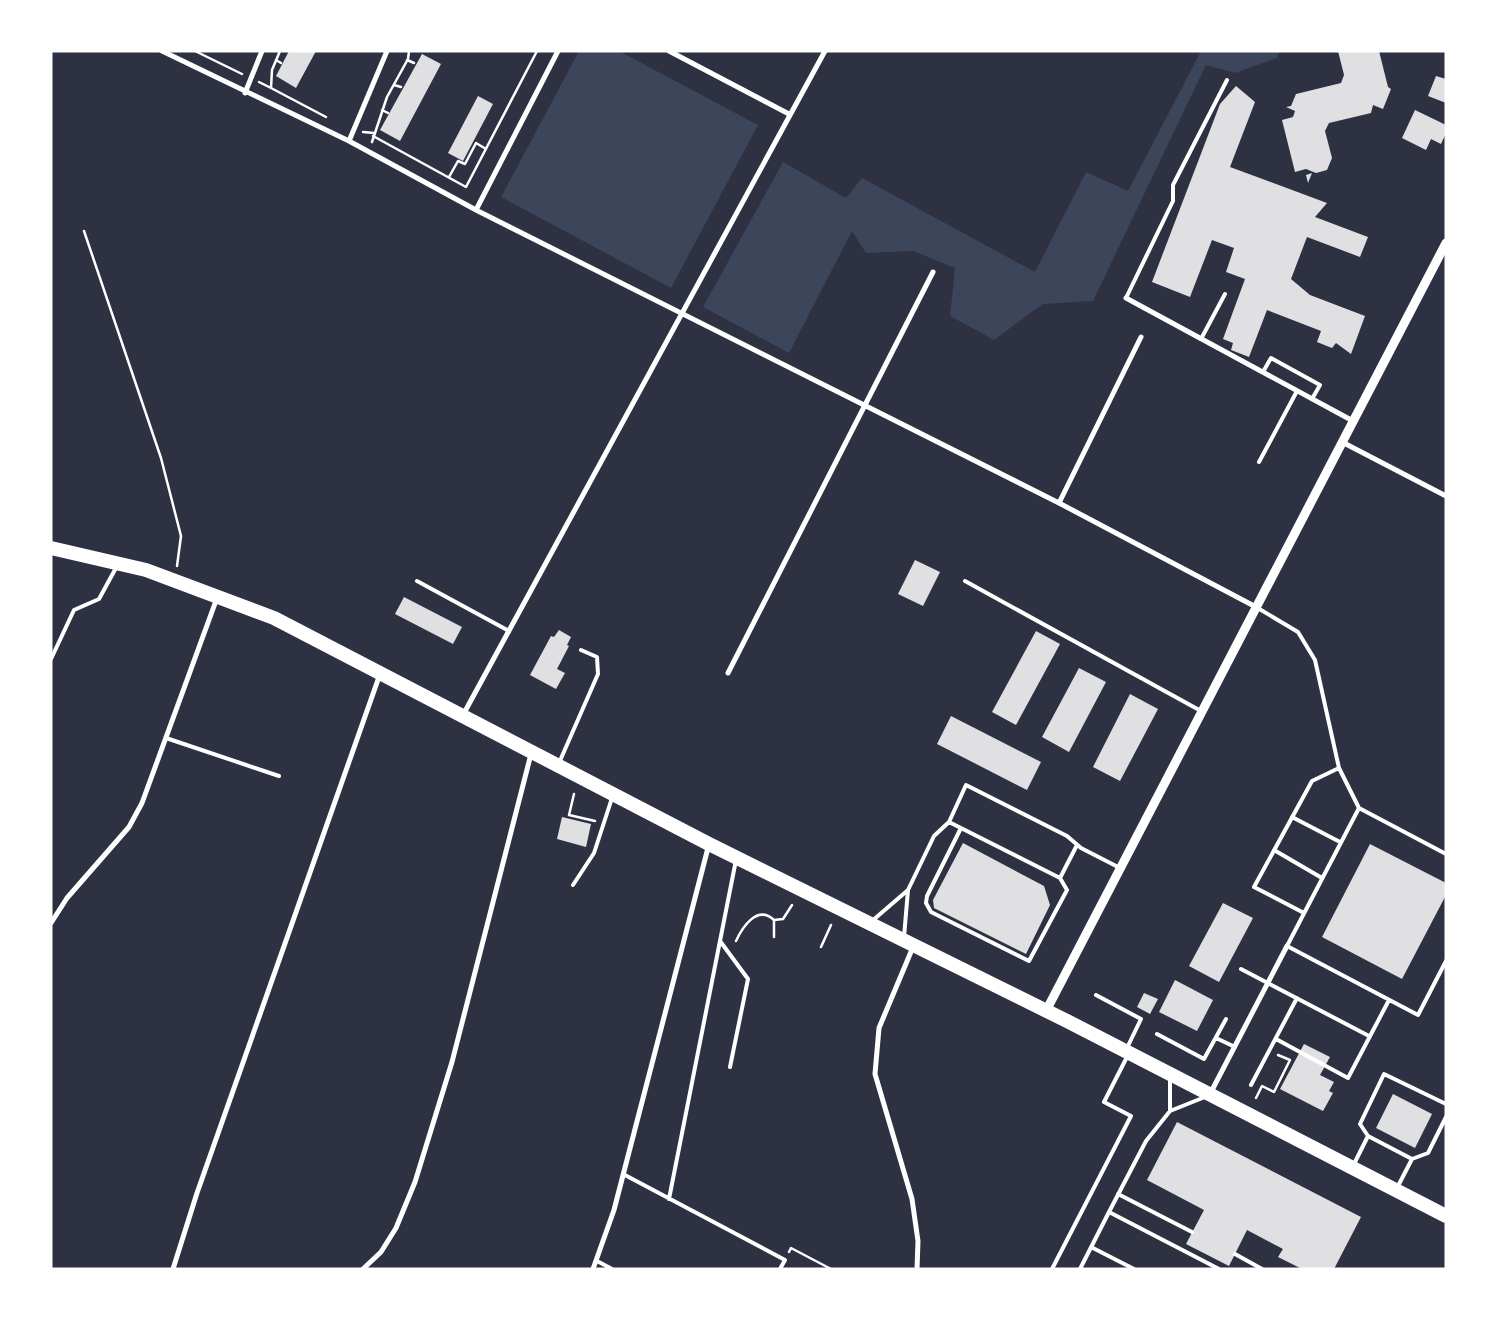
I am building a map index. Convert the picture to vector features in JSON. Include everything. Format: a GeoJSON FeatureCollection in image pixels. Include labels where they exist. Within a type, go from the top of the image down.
{"type":"FeatureCollection","features":[{"type":"Feature","properties":{"kind":"highway"},"geometry":{"type":"LineString","coordinates":[[51,548],[119,562],[218,595],[274,618],[709,844],[1046,1011],[1352,1168],[1445,1213]]}},
{"type":"Feature","properties":{"kind":"street"},"geometry":{"type":"LineString","coordinates":[[244,93],[262,51]]}},
{"type":"Feature","properties":{"kind":"street"},"geometry":{"type":"LineString","coordinates":[[348,141],[387,51]]}},
{"type":"Feature","properties":{"kind":"street"},"geometry":{"type":"LineString","coordinates":[[476,210],[558,51]]}},
{"type":"Feature","properties":{"kind":"street"},"geometry":{"type":"LineString","coordinates":[[669,51],[788,114]]}},
{"type":"Feature","properties":{"kind":"street"},"geometry":{"type":"LineString","coordinates":[[462,715],[683,314],[788,114],[824,51]]}},
{"type":"Feature","properties":{"kind":"street"},"geometry":{"type":"LineString","coordinates":[[166,52],[244,93],[370,152],[476,210],[1059,504],[1256,607]]}},
{"type":"Feature","properties":{"kind":"street"},"geometry":{"type":"LineString","coordinates":[[1046,1011],[1446,243]]}},
{"type":"Feature","properties":{"kind":"street"},"geometry":{"type":"LineString","coordinates":[[728,673],[934,272]]}},
{"type":"Feature","properties":{"kind":"street"},"geometry":{"type":"LineString","coordinates":[[1126,298],[1353,421]]}},
{"type":"Feature","properties":{"kind":"street"},"geometry":{"type":"LineString","coordinates":[[1059,504],[1141,337]]}},
{"type":"Feature","properties":{"kind":"street"},"geometry":{"type":"LineString","coordinates":[[1342,442],[1446,496]]}},
{"type":"Feature","properties":{"kind":"street"},"geometry":{"type":"LineString","coordinates":[[51,923],[67,898],[129,827],[142,803],[218,595]]}},
{"type":"Feature","properties":{"kind":"street"},"geometry":{"type":"LineString","coordinates":[[173,1269],[200,1184],[381,673]]}},
{"type":"Feature","properties":{"kind":"street"},"geometry":{"type":"LineString","coordinates":[[363,1269],[381,1252],[396,1228],[415,1182],[452,1062],[532,751]]}},
{"type":"Feature","properties":{"kind":"street"},"geometry":{"type":"LineString","coordinates":[[593,1269],[623,1174],[709,844]]}},
{"type":"Feature","properties":{"kind":"street"},"geometry":{"type":"LineString","coordinates":[[909,944],[879,1028],[875,1074],[912,1200],[918,1241],[918,1269]]}},
{"type":"Feature","properties":{"kind":"street"},"geometry":{"type":"LineString","coordinates":[[1210,1095],[1287,946]]}},
{"type":"Feature","properties":{"kind":"lane"},"geometry":{"type":"LineString","coordinates":[[1126,298],[1173,201],[1173,185],[1227,80]]}},
{"type":"Feature","properties":{"kind":"lane"},"geometry":{"type":"LineString","coordinates":[[1201,339],[1225,294]]}},
{"type":"Feature","properties":{"kind":"lane"},"geometry":{"type":"LineString","coordinates":[[1263,372],[1271,358],[1304,376],[1320,385],[1312,399]]}},
{"type":"Feature","properties":{"kind":"lane"},"geometry":{"type":"LineString","coordinates":[[1259,462],[1297,391]]}},
{"type":"Feature","properties":{"kind":"lane"},"geometry":{"type":"LineString","coordinates":[[51,659],[74,610],[99,598],[119,562]]}},
{"type":"Feature","properties":{"kind":"lane"},"geometry":{"type":"LineString","coordinates":[[417,581],[509,631]]}},
{"type":"Feature","properties":{"kind":"lane"},"geometry":{"type":"LineString","coordinates":[[965,581],[1202,711]]}},
{"type":"Feature","properties":{"kind":"lane"},"geometry":{"type":"LineString","coordinates":[[1256,607],[1298,632],[1315,660],[1339,768],[1358,808],[1446,854]]}},
{"type":"Feature","properties":{"kind":"lane"},"geometry":{"type":"LineString","coordinates":[[558,765],[598,674],[597,657],[581,650]]}},
{"type":"Feature","properties":{"kind":"lane"},"geometry":{"type":"LineString","coordinates":[[166,738],[280,776]]}},
{"type":"Feature","properties":{"kind":"lane"},"geometry":{"type":"LineString","coordinates":[[1304,913],[1254,887],[1312,781],[1339,768]]}},
{"type":"Feature","properties":{"kind":"lane"},"geometry":{"type":"LineString","coordinates":[[868,924],[908,890],[934,836],[949,822],[966,786],[1067,836],[1077,845],[1120,868]]}},
{"type":"Feature","properties":{"kind":"lane"},"geometry":{"type":"LineString","coordinates":[[573,885],[594,853],[613,793]]}},
{"type":"Feature","properties":{"kind":"lane"},"geometry":{"type":"LineString","coordinates":[[1358,808],[1287,946],[1418,1016],[1446,961]]}},
{"type":"Feature","properties":{"kind":"lane"},"geometry":{"type":"LineString","coordinates":[[1292,817],[1340,842]]}},
{"type":"Feature","properties":{"kind":"lane"},"geometry":{"type":"LineString","coordinates":[[949,822],[961,828],[1060,878],[1066,890],[1029,961],[931,912],[926,903],[927,896],[961,828]]}},
{"type":"Feature","properties":{"kind":"lane"},"geometry":{"type":"LineString","coordinates":[[1060,878],[1077,845]]}},
{"type":"Feature","properties":{"kind":"lane"},"geometry":{"type":"LineString","coordinates":[[1274,850],[1322,878]]}},
{"type":"Feature","properties":{"kind":"lane"},"geometry":{"type":"LineString","coordinates":[[669,1198],[737,858]]}},
{"type":"Feature","properties":{"kind":"lane"},"geometry":{"type":"LineString","coordinates":[[908,890],[909,944]]}},
{"type":"Feature","properties":{"kind":"lane"},"geometry":{"type":"LineString","coordinates":[[720,942],[748,979],[730,1067]]}},
{"type":"Feature","properties":{"kind":"lane"},"geometry":{"type":"LineString","coordinates":[[1241,969],[1369,1036]]}},
{"type":"Feature","properties":{"kind":"lane"},"geometry":{"type":"LineString","coordinates":[[1052,1269],[1131,1116],[1104,1102],[1141,1020],[1096,995]]}},
{"type":"Feature","properties":{"kind":"lane"},"geometry":{"type":"LineString","coordinates":[[1252,1085],[1297,998]]}},
{"type":"Feature","properties":{"kind":"lane"},"geometry":{"type":"LineString","coordinates":[[1276,1038],[1348,1078],[1389,1000]]}},
{"type":"Feature","properties":{"kind":"lane"},"geometry":{"type":"LineString","coordinates":[[1157,1034],[1204,1059],[1226,1019]]}},
{"type":"Feature","properties":{"kind":"lane"},"geometry":{"type":"LineString","coordinates":[[1216,1038],[1234,1046]]}},
{"type":"Feature","properties":{"kind":"lane"},"geometry":{"type":"LineString","coordinates":[[1170,1074],[1170,1111]]}},
{"type":"Feature","properties":{"kind":"lane"},"geometry":{"type":"LineString","coordinates":[[1412,1159],[1368,1136],[1360,1124],[1384,1074],[1446,1104]]}},
{"type":"Feature","properties":{"kind":"lane"},"geometry":{"type":"LineString","coordinates":[[1080,1269],[1146,1140],[1170,1111],[1210,1095]]}},
{"type":"Feature","properties":{"kind":"lane"},"geometry":{"type":"LineString","coordinates":[[1396,1190],[1412,1159],[1428,1153],[1446,1117]]}},
{"type":"Feature","properties":{"kind":"lane"},"geometry":{"type":"LineString","coordinates":[[1352,1168],[1368,1136]]}},
{"type":"Feature","properties":{"kind":"lane"},"geometry":{"type":"LineString","coordinates":[[623,1174],[785,1260],[780,1269]]}},
{"type":"Feature","properties":{"kind":"lane"},"geometry":{"type":"LineString","coordinates":[[1118,1194],[1192,1232]]}},
{"type":"Feature","properties":{"kind":"lane"},"geometry":{"type":"LineString","coordinates":[[1109,1212],[1219,1269]]}},
{"type":"Feature","properties":{"kind":"lane"},"geometry":{"type":"LineString","coordinates":[[1091,1247],[1134,1269]]}},
{"type":"Feature","properties":{"kind":"lane"},"geometry":{"type":"LineString","coordinates":[[1234,1254],[1262,1269]]}},
{"type":"Feature","properties":{"kind":"lane"},"geometry":{"type":"LineString","coordinates":[[597,1261],[612,1269]]}},
{"type":"Feature","properties":{"kind":"path"},"geometry":{"type":"LineString","coordinates":[[195,51],[271,88],[328,119]]}},
{"type":"Feature","properties":{"kind":"path"},"geometry":{"type":"LineString","coordinates":[[271,88],[272,70],[280,51]]}},
{"type":"Feature","properties":{"kind":"path"},"geometry":{"type":"LineString","coordinates":[[370,152],[373,136],[382,110],[407,60],[409,51]]}},
{"type":"Feature","properties":{"kind":"path"},"geometry":{"type":"LineString","coordinates":[[373,136],[466,187],[537,51]]}},
{"type":"Feature","properties":{"kind":"path"},"geometry":{"type":"LineString","coordinates":[[276,60],[282,63]]}},
{"type":"Feature","properties":{"kind":"path"},"geometry":{"type":"LineString","coordinates":[[407,60],[414,63]]}},
{"type":"Feature","properties":{"kind":"path"},"geometry":{"type":"LineString","coordinates":[[394,84],[401,87]]}},
{"type":"Feature","properties":{"kind":"path"},"geometry":{"type":"LineString","coordinates":[[382,110],[388,113]]}},
{"type":"Feature","properties":{"kind":"path"},"geometry":{"type":"LineString","coordinates":[[449,178],[458,160],[465,164],[476,144],[486,149]]}},
{"type":"Feature","properties":{"kind":"path"},"geometry":{"type":"LineString","coordinates":[[84,231],[161,458],[181,536],[175,580]]}},
{"type":"Feature","properties":{"kind":"path"},"geometry":{"type":"LineString","coordinates":[[574,794],[568,815],[604,824]]}},
{"type":"Feature","properties":{"kind":"path"},"geometry":{"type":"LineString","coordinates":[[774,920],[783,919],[792,905]]}},
{"type":"Feature","properties":{"kind":"path"},"geometry":{"type":"LineString","coordinates":[[736,942],[742,928],[751,918],[763,915],[770,916],[774,920],[774,937]]}},
{"type":"Feature","properties":{"kind":"path"},"geometry":{"type":"LineString","coordinates":[[821,947],[831,925]]}},
{"type":"Feature","properties":{"kind":"path"},"geometry":{"type":"LineString","coordinates":[[1256,1098],[1262,1086],[1274,1092],[1290,1060],[1278,1055]]}},
{"type":"Feature","properties":{"kind":"path"},"geometry":{"type":"LineString","coordinates":[[785,1260],[791,1248],[831,1269]]}},
{"type":"Feature","properties":{"kind":"shaded area"},"geometry":{"type":"Polygon","coordinates":[[[579,51],[619,51],[758,125],[671,288],[501,197],[579,51]]]}},
{"type":"Feature","properties":{"kind":"shaded area"},"geometry":{"type":"Polygon","coordinates":[[[1201,51],[1280,51],[1277,58],[1235,73],[1206,65],[1093,301],[1043,304],[994,340],[950,316],[955,268],[913,251],[866,253],[852,231],[789,353],[703,307],[783,162],[846,198],[862,178],[1035,272],[1086,172],[1128,191],[1201,51]]]}},
{"type":"Feature","properties":{"kind":"building"},"geometry":{"type":"Polygon","coordinates":[[[289,51],[316,51],[296,88],[276,76],[289,51]]]}},
{"type":"Feature","properties":{"kind":"building"},"geometry":{"type":"Polygon","coordinates":[[[1338,51],[1379,51],[1388,87],[1391,89],[1383,109],[1373,105],[1371,113],[1329,123],[1325,131],[1332,158],[1327,170],[1316,173],[1306,169],[1295,172],[1282,120],[1293,117],[1295,111],[1286,107],[1291,106],[1296,94],[1341,83],[1344,75],[1338,51]]]}},
{"type":"Feature","properties":{"kind":"building"},"geometry":{"type":"Polygon","coordinates":[[[422,54],[441,64],[400,141],[380,130],[422,54]]]}},
{"type":"Feature","properties":{"kind":"building"},"geometry":{"type":"Polygon","coordinates":[[[1436,76],[1446,79],[1446,103],[1428,96],[1436,76]]]}},
{"type":"Feature","properties":{"kind":"building"},"geometry":{"type":"Polygon","coordinates":[[[1236,86],[1255,102],[1230,167],[1327,203],[1315,217],[1368,237],[1360,257],[1307,237],[1291,279],[1310,295],[1365,316],[1351,354],[1336,343],[1332,348],[1317,342],[1321,331],[1267,310],[1249,357],[1231,350],[1233,343],[1223,339],[1245,279],[1226,272],[1234,248],[1212,240],[1190,297],[1152,282],[1220,104],[1236,86]]]}},
{"type":"Feature","properties":{"kind":"building"},"geometry":{"type":"Polygon","coordinates":[[[478,96],[493,104],[463,161],[448,153],[478,96]]]}},
{"type":"Feature","properties":{"kind":"building"},"geometry":{"type":"Polygon","coordinates":[[[1415,110],[1446,125],[1446,133],[1441,144],[1431,139],[1426,150],[1402,138],[1415,110]]]}},
{"type":"Feature","properties":{"kind":"building"},"geometry":{"type":"Polygon","coordinates":[[[1312,173],[1308,183],[1306,175],[1312,173]]]}},
{"type":"Feature","properties":{"kind":"building"},"geometry":{"type":"Polygon","coordinates":[[[915,560],[940,572],[923,606],[898,594],[915,560]]]}},
{"type":"Feature","properties":{"kind":"building"},"geometry":{"type":"Polygon","coordinates":[[[404,597],[462,627],[453,644],[395,614],[404,597]]]}},
{"type":"Feature","properties":{"kind":"building"},"geometry":{"type":"Polygon","coordinates":[[[559,630],[571,637],[567,645],[569,646],[557,669],[565,673],[556,689],[530,675],[551,636],[554,637],[559,630]]]}},
{"type":"Feature","properties":{"kind":"building"},"geometry":{"type":"Polygon","coordinates":[[[1036,631],[1060,644],[1016,725],[992,712],[1036,631]]]}},
{"type":"Feature","properties":{"kind":"building"},"geometry":{"type":"Polygon","coordinates":[[[1079,668],[1106,682],[1069,752],[1042,737],[1079,668]]]}},
{"type":"Feature","properties":{"kind":"building"},"geometry":{"type":"Polygon","coordinates":[[[1130,694],[1158,709],[1120,781],[1093,767],[1130,694]]]}},
{"type":"Feature","properties":{"kind":"building"},"geometry":{"type":"Polygon","coordinates":[[[951,716],[1041,762],[1027,790],[937,744],[951,716]]]}},
{"type":"Feature","properties":{"kind":"building"},"geometry":{"type":"Polygon","coordinates":[[[562,817],[591,824],[586,847],[557,839],[562,817]]]}},
{"type":"Feature","properties":{"kind":"building"},"geometry":{"type":"Polygon","coordinates":[[[963,843],[1044,886],[1050,905],[1026,954],[934,908],[933,900],[963,843]]]}},
{"type":"Feature","properties":{"kind":"building"},"geometry":{"type":"Polygon","coordinates":[[[1370,844],[1446,883],[1446,895],[1402,979],[1322,937],[1370,844]]]}},
{"type":"Feature","properties":{"kind":"building"},"geometry":{"type":"Polygon","coordinates":[[[1223,903],[1253,918],[1219,982],[1189,966],[1223,903]]]}},
{"type":"Feature","properties":{"kind":"building"},"geometry":{"type":"Polygon","coordinates":[[[1175,980],[1213,1000],[1197,1031],[1159,1012],[1175,980]]]}},
{"type":"Feature","properties":{"kind":"building"},"geometry":{"type":"Polygon","coordinates":[[[1144,993],[1158,999],[1150,1014],[1137,1007],[1144,993]]]}},
{"type":"Feature","properties":{"kind":"building"},"geometry":{"type":"Polygon","coordinates":[[[1304,1044],[1330,1057],[1320,1075],[1334,1082],[1329,1091],[1333,1093],[1323,1111],[1280,1089],[1304,1044]]]}},
{"type":"Feature","properties":{"kind":"building"},"geometry":{"type":"Polygon","coordinates":[[[1393,1094],[1432,1114],[1415,1148],[1376,1128],[1393,1094]]]}},
{"type":"Feature","properties":{"kind":"building"},"geometry":{"type":"Polygon","coordinates":[[[1177,1122],[1361,1217],[1334,1269],[1302,1269],[1278,1257],[1283,1249],[1247,1230],[1229,1266],[1186,1244],[1204,1210],[1147,1180],[1177,1122]]]}}]}
